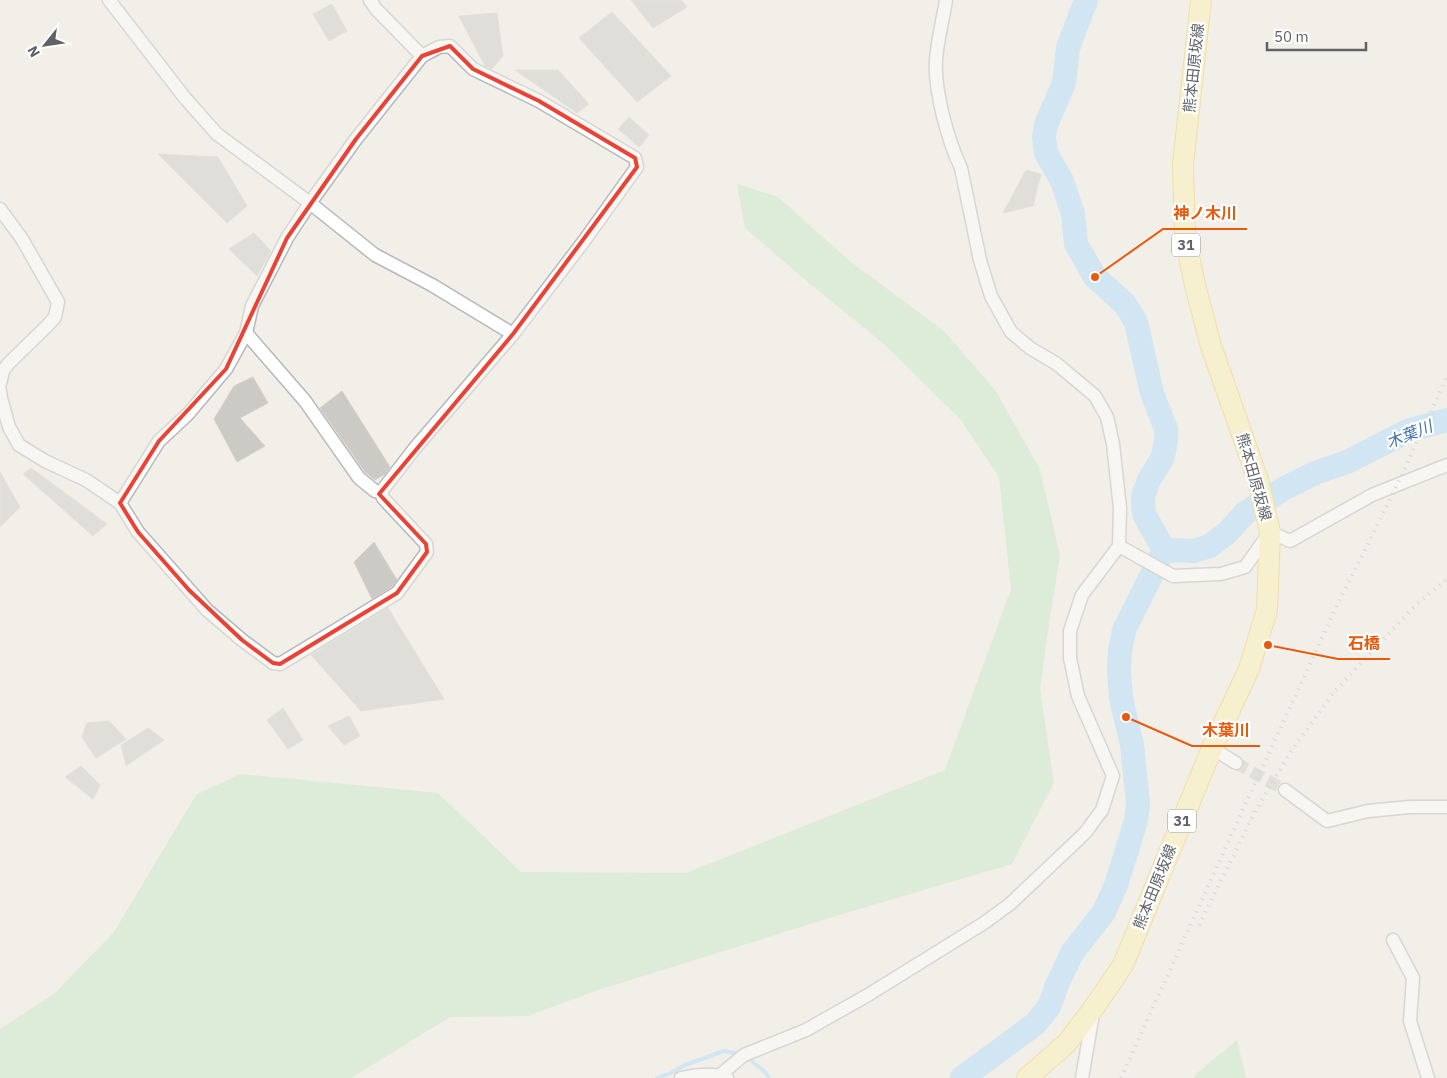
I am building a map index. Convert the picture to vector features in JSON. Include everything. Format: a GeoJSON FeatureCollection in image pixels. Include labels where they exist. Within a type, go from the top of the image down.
{"type":"FeatureCollection","features":[{"type":"Feature","properties":{"kind":"main road","name":"熊本田原坂線"},"geometry":{"type":"LineString","coordinates":[[1027,1078],[1066,1044],[1094,1009],[1123,965],[1212,748],[1249,669],[1267,610],[1268,525],[1258,480],[1211,346],[1184,237],[1183,164],[1201,0]]}},
{"type":"Feature","properties":{"kind":"street"},"geometry":{"type":"LineString","coordinates":[[108,0],[185,98],[217,134],[310,203],[375,255],[432,285],[513,334]]}},
{"type":"Feature","properties":{"kind":"street"},"geometry":{"type":"LineString","coordinates":[[370,0],[376,9],[422,56]]}},
{"type":"Feature","properties":{"kind":"street"},"geometry":{"type":"LineString","coordinates":[[681,1078],[691,1076],[723,1076],[744,1055],[806,1030],[868,995],[984,923],[1010,904],[1085,833],[1102,810],[1113,776],[1078,696],[1070,658],[1070,632],[1082,595],[1119,546],[1120,508],[1113,444],[1107,417],[1095,396],[1057,364],[1030,348],[1011,332],[991,296],[980,260],[961,168],[955,156],[940,103],[936,59],[946,0]]}},
{"type":"Feature","properties":{"kind":"street"},"geometry":{"type":"LineString","coordinates":[[0,391],[9,428],[19,445],[45,461],[86,480],[120,503],[138,532],[207,610],[258,652],[273,663],[280,664],[396,593],[427,552],[426,544],[382,498],[381,492],[415,448],[513,334],[584,241],[637,167],[635,158],[538,101],[473,69],[450,46],[440,47],[422,56],[356,139],[287,238],[252,306],[246,333],[226,369],[188,414],[159,441],[120,503]]}},
{"type":"Feature","properties":{"kind":"street"},"geometry":{"type":"LineString","coordinates":[[0,209],[22,239],[58,302],[55,317],[8,364],[3,371],[0,384]]}},
{"type":"Feature","properties":{"kind":"street"},"geometry":{"type":"LineString","coordinates":[[246,333],[305,401],[359,478],[375,491],[381,492]]}},
{"type":"Feature","properties":{"kind":"street"},"geometry":{"type":"LineString","coordinates":[[1119,546],[1173,576],[1221,574],[1245,567],[1268,525],[1290,541],[1372,495],[1447,465]]}},
{"type":"Feature","properties":{"kind":"street"},"geometry":{"type":"LineString","coordinates":[[1212,748],[1236,763]]}},
{"type":"Feature","properties":{"kind":"street"},"geometry":{"type":"LineString","coordinates":[[1285,790],[1327,821],[1368,811],[1410,807],[1447,807]]}},
{"type":"Feature","properties":{"kind":"street"},"geometry":{"type":"LineString","coordinates":[[1393,940],[1413,978],[1410,1021],[1428,1078]]}},
{"type":"Feature","properties":{"kind":"street"},"geometry":{"type":"LineString","coordinates":[[1082,1078],[1094,1009]]}},
{"type":"Feature","properties":{"kind":"highlighted area"},"geometry":{"type":"Polygon","coordinates":[[[450,46],[473,69],[539,101],[635,158],[637,167],[513,334],[379,494],[426,544],[427,552],[397,593],[280,664],[273,663],[242,640],[189,590],[138,532],[120,503],[159,441],[226,369],[287,238],[356,139],[422,56],[450,46]]]}},
{"type":"Feature","properties":{"kind":"green space"},"geometry":{"type":"Polygon","coordinates":[[[737,184],[778,197],[851,262],[944,331],[995,390],[1040,469],[1060,556],[1040,689],[1054,783],[1012,864],[849,912],[595,991],[528,1016],[450,1017],[351,1078],[0,1078],[0,1029],[54,994],[114,932],[196,795],[240,774],[438,793],[521,872],[686,873],[945,770],[1011,589],[999,477],[961,420],[885,345],[745,228],[737,184]]]}},
{"type":"Feature","properties":{"kind":"green space"},"geometry":{"type":"Polygon","coordinates":[[[1237,1040],[1246,1078],[1194,1078],[1196,1074],[1237,1040]]]}},
{"type":"Feature","properties":{"kind":"building"},"geometry":{"type":"Polygon","coordinates":[[[631,0],[681,0],[687,7],[653,28],[631,0]]]}},
{"type":"Feature","properties":{"kind":"building"},"geometry":{"type":"Polygon","coordinates":[[[332,4],[347,31],[329,41],[313,14],[332,4]]]}},
{"type":"Feature","properties":{"kind":"building"},"geometry":{"type":"Polygon","coordinates":[[[612,12],[671,76],[637,102],[579,38],[612,12]]]}},
{"type":"Feature","properties":{"kind":"building"},"geometry":{"type":"Polygon","coordinates":[[[497,13],[503,56],[492,69],[485,66],[459,16],[497,13]]]}},
{"type":"Feature","properties":{"kind":"building"},"geometry":{"type":"Polygon","coordinates":[[[515,70],[558,70],[589,104],[577,113],[515,70]]]}},
{"type":"Feature","properties":{"kind":"building"},"geometry":{"type":"Polygon","coordinates":[[[629,117],[649,135],[639,147],[618,129],[629,117]]]}},
{"type":"Feature","properties":{"kind":"building"},"geometry":{"type":"Polygon","coordinates":[[[158,154],[218,157],[247,206],[227,223],[158,154]]]}},
{"type":"Feature","properties":{"kind":"building"},"geometry":{"type":"Polygon","coordinates":[[[1026,170],[1041,174],[1033,206],[1003,213],[1026,170]]]}},
{"type":"Feature","properties":{"kind":"building"},"geometry":{"type":"Polygon","coordinates":[[[254,233],[271,251],[257,276],[229,249],[254,233]]]}},
{"type":"Feature","properties":{"kind":"building"},"geometry":{"type":"Polygon","coordinates":[[[253,377],[268,403],[240,418],[265,446],[237,462],[214,419],[234,386],[253,377]]]}},
{"type":"Feature","properties":{"kind":"building"},"geometry":{"type":"Polygon","coordinates":[[[342,391],[390,467],[385,474],[375,480],[365,472],[320,408],[342,391]]]}},
{"type":"Feature","properties":{"kind":"building"},"geometry":{"type":"Polygon","coordinates":[[[31,468],[107,524],[93,536],[23,474],[31,468]]]}},
{"type":"Feature","properties":{"kind":"building"},"geometry":{"type":"Polygon","coordinates":[[[0,472],[20,507],[0,527],[0,472]]]}},
{"type":"Feature","properties":{"kind":"building"},"geometry":{"type":"Polygon","coordinates":[[[374,542],[397,580],[391,587],[372,599],[354,562],[374,542]]]}},
{"type":"Feature","properties":{"kind":"building"},"geometry":{"type":"Polygon","coordinates":[[[388,608],[444,699],[361,711],[311,655],[388,608]]]}},
{"type":"Feature","properties":{"kind":"building"},"geometry":{"type":"Polygon","coordinates":[[[283,708],[303,740],[288,749],[267,720],[283,708]]]}},
{"type":"Feature","properties":{"kind":"building"},"geometry":{"type":"Polygon","coordinates":[[[349,716],[360,736],[344,745],[328,726],[349,716]]]}},
{"type":"Feature","properties":{"kind":"building"},"geometry":{"type":"Polygon","coordinates":[[[109,721],[126,739],[96,758],[82,737],[87,723],[109,721]]]}},
{"type":"Feature","properties":{"kind":"building"},"geometry":{"type":"Polygon","coordinates":[[[148,728],[164,740],[126,766],[121,745],[148,728]]]}},
{"type":"Feature","properties":{"kind":"building"},"geometry":{"type":"Polygon","coordinates":[[[81,766],[100,785],[93,799],[65,777],[81,766]]]}},
{"type":"Feature","properties":{"kind":"waterway"},"geometry":{"type":"LineString","coordinates":[[1086,0],[1068,48],[1064,83],[1046,125],[1044,137],[1046,153],[1062,181],[1073,214],[1076,244],[1095,277],[1125,304],[1136,322],[1152,393],[1166,429],[1163,457],[1149,480],[1143,496],[1144,514],[1164,550]]}},
{"type":"Feature","properties":{"kind":"waterway","name":"木葉川"},"geometry":{"type":"LineString","coordinates":[[962,1078],[1035,1024],[1049,1007],[1072,953],[1104,912],[1116,885],[1136,821],[1138,804],[1132,745],[1121,698],[1120,651],[1124,630],[1164,550],[1194,551],[1210,546],[1228,532],[1245,513],[1283,489],[1315,473],[1347,462],[1410,430],[1447,420]]}},
{"type":"Feature","properties":{"kind":"waterway"},"geometry":{"type":"LineString","coordinates":[[657,1078],[685,1065],[724,1051],[739,1054]]}},
{"type":"Feature","properties":{"kind":"waterway"},"geometry":{"type":"LineString","coordinates":[[748,1058],[765,1072],[769,1078]]}},
{"type":"Feature","properties":{"kind":"tunnel"},"geometry":{"type":"LineString","coordinates":[[1236,763],[1285,790]]}},
{"type":"Feature","properties":{"kind":"railway"},"geometry":{"type":"LineString","coordinates":[[1121,1078],[1334,612],[1397,485],[1447,377]]}},
{"type":"Feature","properties":{"kind":"railway"},"geometry":{"type":"LineString","coordinates":[[1199,925],[1256,810],[1292,750],[1333,693],[1417,604],[1447,579]]}},
{"type":"Feature","properties":{"kind":"place","name":"神ノ木川"},"geometry":{"type":"Point","coordinates":[1095,277]}},
{"type":"Feature","properties":{"kind":"place","name":"石橋"},"geometry":{"type":"Point","coordinates":[1268,645]}},
{"type":"Feature","properties":{"kind":"place","name":"木葉川"},"geometry":{"type":"Point","coordinates":[1126,717]}}]}
